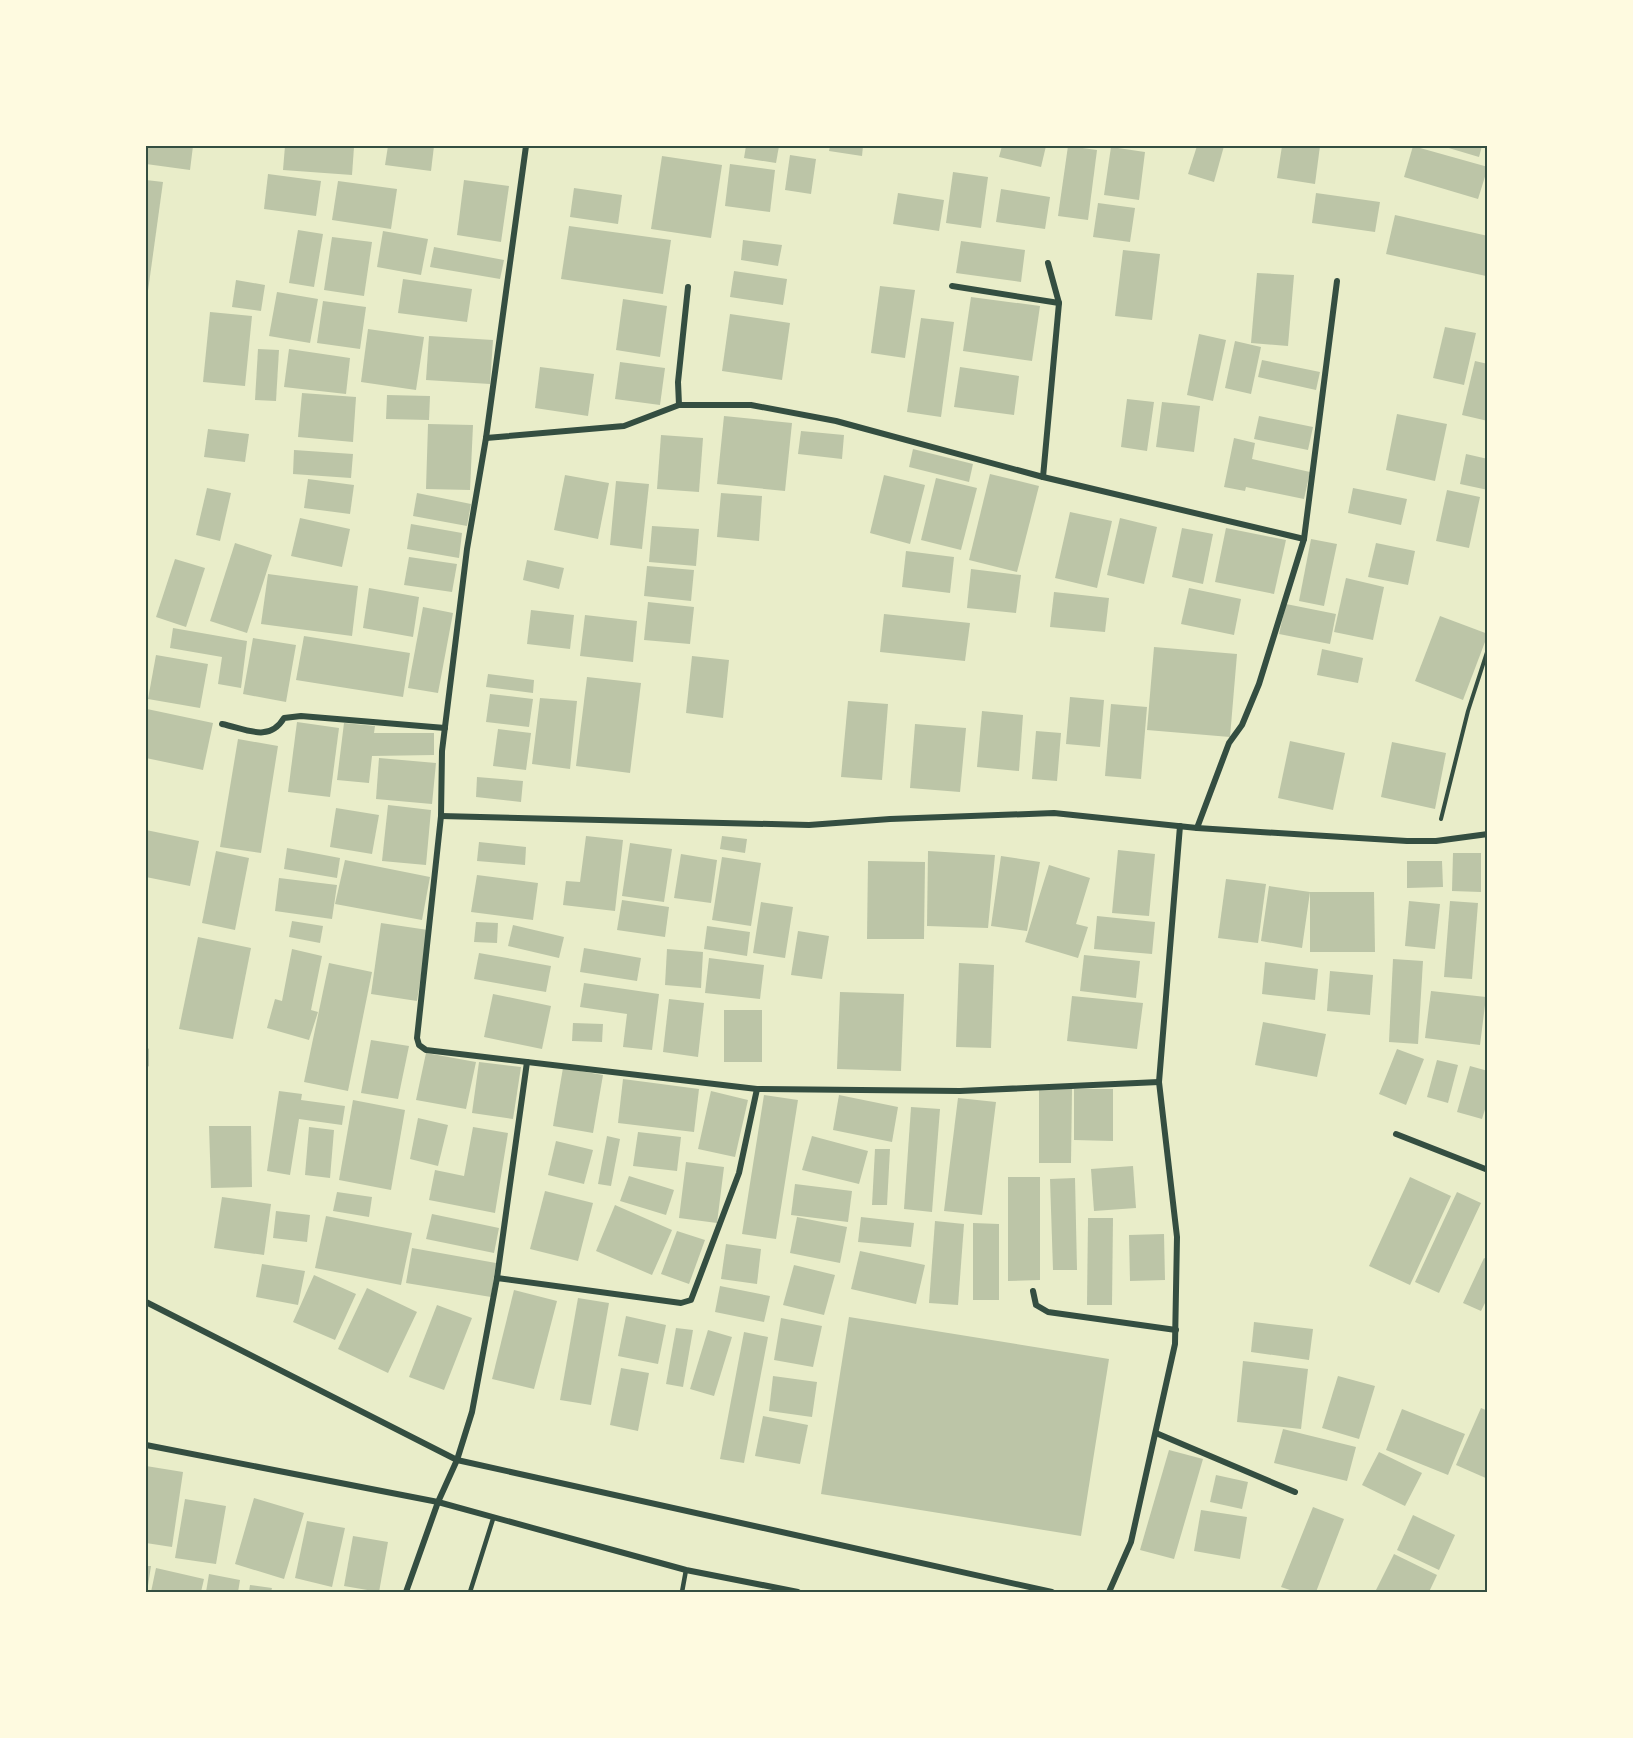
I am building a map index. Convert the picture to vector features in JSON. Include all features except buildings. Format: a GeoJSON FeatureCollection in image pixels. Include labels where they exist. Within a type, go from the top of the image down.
{"type":"FeatureCollection","features":[{"type":"Feature","properties":{"kind":"street"},"geometry":{"type":"LineString","coordinates":[[526,146],[486,438],[467,549],[445,728],[441,816],[417,1038],[419,1045],[426,1050],[758,1089],[960,1091],[1159,1082]]}},
{"type":"Feature","properties":{"kind":"street"},"geometry":{"type":"LineString","coordinates":[[1043,477],[1059,303],[1048,262]]}},
{"type":"Feature","properties":{"kind":"street"},"geometry":{"type":"LineString","coordinates":[[1197,828],[1229,743],[1242,724],[1259,684],[1304,538],[1337,281]]}},
{"type":"Feature","properties":{"kind":"street"},"geometry":{"type":"LineString","coordinates":[[952,286],[1059,303]]}},
{"type":"Feature","properties":{"kind":"street"},"geometry":{"type":"LineString","coordinates":[[679,405],[678,382],[688,287]]}},
{"type":"Feature","properties":{"kind":"street"},"geometry":{"type":"LineString","coordinates":[[486,438],[624,426],[679,405],[751,405],[836,421],[1043,477],[1304,538]]}},
{"type":"Feature","properties":{"kind":"street"},"geometry":{"type":"LineString","coordinates":[[222,724],[267,734],[278,728],[284,718],[301,716],[445,728]]}},
{"type":"Feature","properties":{"kind":"street"},"geometry":{"type":"LineString","coordinates":[[441,816],[627,823],[809,825],[890,819],[1054,813],[1197,828],[1436,841],[1488,834]]}},
{"type":"Feature","properties":{"kind":"street"},"geometry":{"type":"LineString","coordinates":[[1109,1593],[1131,1542],[1175,1344],[1177,1238],[1159,1082],[1180,826]]}},
{"type":"Feature","properties":{"kind":"street"},"geometry":{"type":"LineString","coordinates":[[406,1593],[438,1502],[457,1460],[472,1412],[497,1278],[527,1062]]}},
{"type":"Feature","properties":{"kind":"street"},"geometry":{"type":"LineString","coordinates":[[497,1278],[681,1303],[691,1300],[739,1173],[758,1089]]}},
{"type":"Feature","properties":{"kind":"street"},"geometry":{"type":"LineString","coordinates":[[1396,1134],[1488,1170]]}},
{"type":"Feature","properties":{"kind":"street"},"geometry":{"type":"LineString","coordinates":[[1033,1291],[1036,1305],[1048,1312],[1176,1330]]}},
{"type":"Feature","properties":{"kind":"street"},"geometry":{"type":"LineString","coordinates":[[146,1302],[457,1460],[1052,1593]]}},
{"type":"Feature","properties":{"kind":"street"},"geometry":{"type":"LineString","coordinates":[[1156,1433],[1295,1492]]}},
{"type":"Feature","properties":{"kind":"street"},"geometry":{"type":"LineString","coordinates":[[146,1445],[438,1502],[492,1519],[686,1570],[772,1590],[798,1593]]}},
{"type":"Feature","properties":{"kind":"lane"},"geometry":{"type":"LineString","coordinates":[[146,1049],[146,1066]]}},
{"type":"Feature","properties":{"kind":"lane"},"geometry":{"type":"LineString","coordinates":[[470,1593],[492,1519]]}},
{"type":"Feature","properties":{"kind":"lane"},"geometry":{"type":"LineString","coordinates":[[682,1593],[686,1570]]}},
{"type":"Feature","properties":{"kind":"path"},"geometry":{"type":"LineString","coordinates":[[1436,841],[1468,711],[1488,649]]}}]}
